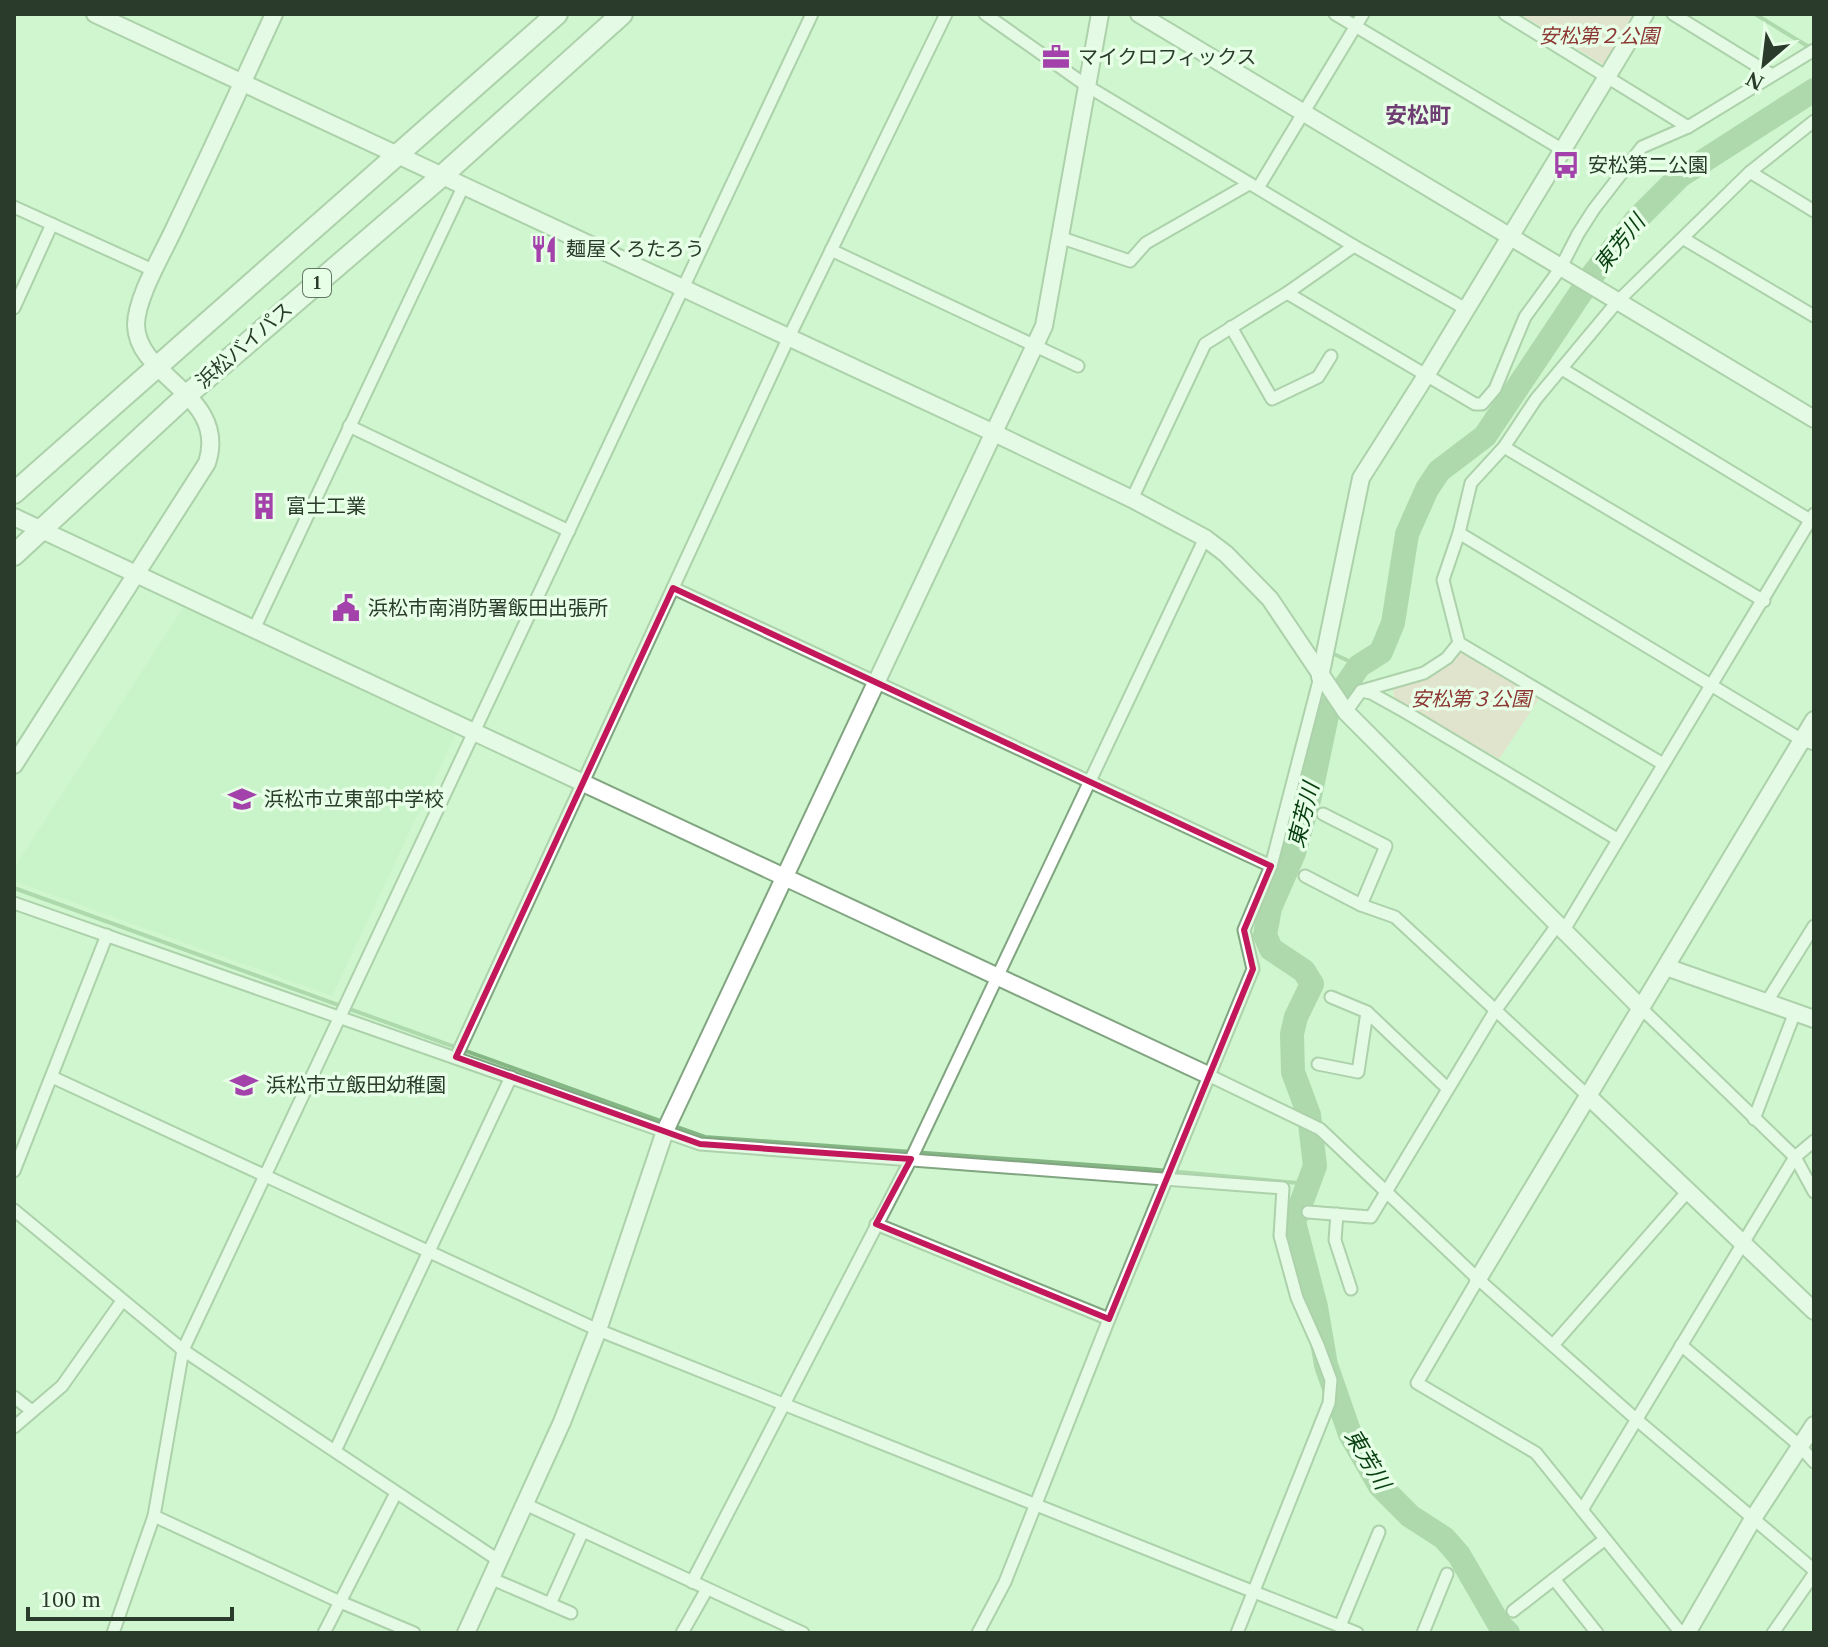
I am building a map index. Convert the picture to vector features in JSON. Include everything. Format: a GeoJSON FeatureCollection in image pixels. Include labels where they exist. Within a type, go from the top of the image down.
{"type":"FeatureCollection","features":[{"type":"Feature","properties":{"kind":"highway","name":"浜松バイパス"},"geometry":{"type":"LineString","coordinates":[[14,493],[557,14]]}},
{"type":"Feature","properties":{"kind":"highway","name":"浜松バイパス"},"geometry":{"type":"LineString","coordinates":[[14,555],[187,395],[443,175],[622,14]]}},
{"type":"Feature","properties":{"kind":"street"},"geometry":{"type":"LineString","coordinates":[[95,14],[994,433],[1205,538],[1226,554],[1270,599],[1343,709],[1641,1008],[1795,1157],[1814,1192]]}},
{"type":"Feature","properties":{"kind":"street"},"geometry":{"type":"LineString","coordinates":[[14,765],[198,478],[212,447],[207,421],[187,395],[158,368],[137,339],[136,322],[155,271],[274,14]]}},
{"type":"Feature","properties":{"kind":"street"},"geometry":{"type":"LineString","coordinates":[[113,1633],[154,1516],[183,1350],[812,14]]}},
{"type":"Feature","properties":{"kind":"street"},"geometry":{"type":"LineString","coordinates":[[456,1057],[788,339],[946,14]]}},
{"type":"Feature","properties":{"kind":"street"},"geometry":{"type":"LineString","coordinates":[[985,14],[1087,86],[1354,246],[1466,309]]}},
{"type":"Feature","properties":{"kind":"street"},"geometry":{"type":"LineString","coordinates":[[466,1633],[562,1422],[598,1330],[665,1131],[1035,346],[1048,307],[1100,14]]}},
{"type":"Feature","properties":{"kind":"street"},"geometry":{"type":"LineString","coordinates":[[1139,14],[1814,419]]}},
{"type":"Feature","properties":{"kind":"street"},"geometry":{"type":"LineString","coordinates":[[1335,14],[1563,150]]}},
{"type":"Feature","properties":{"kind":"street"},"geometry":{"type":"LineString","coordinates":[[1059,237],[1130,261],[1146,243],[1254,186],[1363,14]]}},
{"type":"Feature","properties":{"kind":"street"},"geometry":{"type":"LineString","coordinates":[[1505,14],[1688,127]]}},
{"type":"Feature","properties":{"kind":"street"},"geometry":{"type":"LineString","coordinates":[[978,1633],[1005,1582],[1253,969],[1244,930],[1271,866],[1324,683],[1361,478],[1645,14]]}},
{"type":"Feature","properties":{"kind":"street"},"geometry":{"type":"LineString","coordinates":[[1673,14],[1772,75]]}},
{"type":"Feature","properties":{"kind":"street"},"geometry":{"type":"LineString","coordinates":[[1287,293],[1475,404],[1482,404],[1495,389],[1525,317],[1566,272],[1578,234],[1642,147],[1688,127],[1814,50]]}},
{"type":"Feature","properties":{"kind":"street"},"geometry":{"type":"LineString","coordinates":[[1663,764],[1459,643],[1443,580],[1471,483],[1504,447],[1536,399],[1615,301],[1684,239],[1750,172],[1814,121]]}},
{"type":"Feature","properties":{"kind":"street"},"geometry":{"type":"LineString","coordinates":[[1750,172],[1814,211]]}},
{"type":"Feature","properties":{"kind":"street"},"geometry":{"type":"LineString","coordinates":[[254,629],[464,185]]}},
{"type":"Feature","properties":{"kind":"street"},"geometry":{"type":"LineString","coordinates":[[14,207],[155,271]]}},
{"type":"Feature","properties":{"kind":"street"},"geometry":{"type":"LineString","coordinates":[[14,308],[52,224]]}},
{"type":"Feature","properties":{"kind":"street"},"geometry":{"type":"LineString","coordinates":[[1684,239],[1814,316]]}},
{"type":"Feature","properties":{"kind":"street"},"geometry":{"type":"LineString","coordinates":[[1132,499],[1205,344],[1287,293],[1354,246]]}},
{"type":"Feature","properties":{"kind":"street"},"geometry":{"type":"LineString","coordinates":[[831,250],[1078,366]]}},
{"type":"Feature","properties":{"kind":"street"},"geometry":{"type":"LineString","coordinates":[[1231,327],[1272,399],[1318,377],[1331,356]]}},
{"type":"Feature","properties":{"kind":"street"},"geometry":{"type":"LineString","coordinates":[[1308,1212],[1371,1217],[1495,1011],[1561,927],[1617,839],[1764,601],[1812,517],[1562,369]]}},
{"type":"Feature","properties":{"kind":"street"},"geometry":{"type":"LineString","coordinates":[[349,426],[569,531]]}},
{"type":"Feature","properties":{"kind":"street"},"geometry":{"type":"LineString","coordinates":[[1504,447],[1764,601]]}},
{"type":"Feature","properties":{"kind":"street"},"geometry":{"type":"LineString","coordinates":[[14,517],[1320,1129],[1478,1279],[1814,1572],[1773,1633]]}},
{"type":"Feature","properties":{"kind":"street"},"geometry":{"type":"LineString","coordinates":[[1459,533],[1808,742]]}},
{"type":"Feature","properties":{"kind":"street"},"geometry":{"type":"LineString","coordinates":[[692,1582],[911,1159],[1205,538]]}},
{"type":"Feature","properties":{"kind":"street"},"geometry":{"type":"LineString","coordinates":[[673,588],[1271,866]]}},
{"type":"Feature","properties":{"kind":"street"},"geometry":{"type":"LineString","coordinates":[[1343,709],[1361,691],[1424,673],[1447,658],[1459,643]]}},
{"type":"Feature","properties":{"kind":"street"},"geometry":{"type":"LineString","coordinates":[[1361,691],[1371,693],[1407,713],[1617,839]]}},
{"type":"Feature","properties":{"kind":"street"},"geometry":{"type":"LineString","coordinates":[[1681,1633],[1536,1453],[1417,1383],[1666,967],[1808,742],[1814,720]]}},
{"type":"Feature","properties":{"kind":"street"},"geometry":{"type":"LineString","coordinates":[[1323,814],[1386,846],[1361,905]]}},
{"type":"Feature","properties":{"kind":"street"},"geometry":{"type":"LineString","coordinates":[[1305,876],[1361,905],[1395,917],[1814,1311]]}},
{"type":"Feature","properties":{"kind":"street"},"geometry":{"type":"LineString","coordinates":[[14,903],[700,1144],[1283,1188],[1280,1236],[1297,1298],[1331,1380],[1329,1403],[1237,1633]]}},
{"type":"Feature","properties":{"kind":"street"},"geometry":{"type":"LineString","coordinates":[[1766,1003],[1814,926]]}},
{"type":"Feature","properties":{"kind":"street"},"geometry":{"type":"LineString","coordinates":[[14,1171],[107,935]]}},
{"type":"Feature","properties":{"kind":"street"},"geometry":{"type":"LineString","coordinates":[[1666,967],[1814,1019]]}},
{"type":"Feature","properties":{"kind":"street"},"geometry":{"type":"LineString","coordinates":[[1331,997],[1367,1012],[1447,1088]]}},
{"type":"Feature","properties":{"kind":"street"},"geometry":{"type":"LineString","coordinates":[[1318,1064],[1358,1072],[1367,1012]]}},
{"type":"Feature","properties":{"kind":"street"},"geometry":{"type":"LineString","coordinates":[[1754,1119],[1795,1012]]}},
{"type":"Feature","properties":{"kind":"street"},"geometry":{"type":"LineString","coordinates":[[52,1077],[598,1330],[1357,1633]]}},
{"type":"Feature","properties":{"kind":"street"},"geometry":{"type":"LineString","coordinates":[[335,1451],[511,1077]]}},
{"type":"Feature","properties":{"kind":"street"},"geometry":{"type":"LineString","coordinates":[[1582,1510],[1795,1157],[1814,1141]]}},
{"type":"Feature","properties":{"kind":"street"},"geometry":{"type":"LineString","coordinates":[[1553,1345],[1688,1191]]}},
{"type":"Feature","properties":{"kind":"street"},"geometry":{"type":"LineString","coordinates":[[14,1210],[183,1350],[498,1560]]}},
{"type":"Feature","properties":{"kind":"street"},"geometry":{"type":"LineString","coordinates":[[1337,1214],[1335,1240],[1351,1289]]}},
{"type":"Feature","properties":{"kind":"street"},"geometry":{"type":"LineString","coordinates":[[876,1224],[1109,1319]]}},
{"type":"Feature","properties":{"kind":"street"},"geometry":{"type":"LineString","coordinates":[[14,1427],[62,1386],[122,1301]]}},
{"type":"Feature","properties":{"kind":"street"},"geometry":{"type":"LineString","coordinates":[[1681,1345],[1799,1445],[1814,1462]]}},
{"type":"Feature","properties":{"kind":"street"},"geometry":{"type":"LineString","coordinates":[[14,1397],[32,1411]]}},
{"type":"Feature","properties":{"kind":"street"},"geometry":{"type":"LineString","coordinates":[[1687,1633],[1754,1517],[1814,1425]]}},
{"type":"Feature","properties":{"kind":"street"},"geometry":{"type":"LineString","coordinates":[[324,1633],[396,1493]]}},
{"type":"Feature","properties":{"kind":"street"},"geometry":{"type":"LineString","coordinates":[[525,1504],[803,1633]]}},
{"type":"Feature","properties":{"kind":"street"},"geometry":{"type":"LineString","coordinates":[[154,1516],[414,1633]]}},
{"type":"Feature","properties":{"kind":"street"},"geometry":{"type":"LineString","coordinates":[[550,1604],[583,1531]]}},
{"type":"Feature","properties":{"kind":"street"},"geometry":{"type":"LineString","coordinates":[[1340,1626],[1379,1532]]}},
{"type":"Feature","properties":{"kind":"street"},"geometry":{"type":"LineString","coordinates":[[1513,1611],[1604,1540]]}},
{"type":"Feature","properties":{"kind":"street"},"geometry":{"type":"LineString","coordinates":[[1423,1633],[1447,1574]]}},
{"type":"Feature","properties":{"kind":"street"},"geometry":{"type":"LineString","coordinates":[[490,1578],[571,1613]]}},
{"type":"Feature","properties":{"kind":"street"},"geometry":{"type":"LineString","coordinates":[[1554,1579],[1597,1633]]}},
{"type":"Feature","properties":{"kind":"street"},"geometry":{"type":"LineString","coordinates":[[682,1633],[707,1589]]}},
{"type":"Feature","properties":{"kind":"highlighted area"},"geometry":{"type":"Polygon","coordinates":[[[673,588],[1271,866],[1244,930],[1253,969],[1109,1319],[876,1224],[911,1159],[700,1144],[456,1057],[673,588]]]}},
{"type":"Feature","properties":{"kind":"shaded area","name":"浜松市立東部中学校"},"geometry":{"type":"Polygon","coordinates":[[[185,605],[458,729],[332,996],[14,881],[14,868],[185,605]]]}},
{"type":"Feature","properties":{"kind":"green space","name":"安松第２公園"},"geometry":{"type":"Polygon","coordinates":[[[1520,14],[1639,14],[1610,63],[1602,64],[1520,14]]]}},
{"type":"Feature","properties":{"kind":"green space","name":"安松第３公園"},"geometry":{"type":"Polygon","coordinates":[[[1461,649],[1540,697],[1499,759],[1394,698],[1393,688],[1430,674],[1461,649]]]}},
{"type":"Feature","properties":{"kind":"waterway"},"geometry":{"type":"LineString","coordinates":[[1755,14],[1809,47]]}},
{"type":"Feature","properties":{"kind":"waterway","name":"東芳川"},"geometry":{"type":"LineString","coordinates":[[1508,1633],[1499,1624],[1459,1555],[1444,1538],[1410,1516],[1380,1486],[1350,1434],[1326,1365],[1316,1307],[1294,1222],[1315,1166],[1309,1115],[1293,1072],[1292,1034],[1296,1017],[1312,984],[1304,971],[1271,949],[1265,935],[1270,908],[1294,853],[1328,711],[1359,666],[1381,652],[1393,623],[1407,534],[1427,489],[1439,471],[1485,436],[1594,273],[1636,220],[1680,176],[1814,90]]}},
{"type":"Feature","properties":{"kind":"waterway"},"geometry":{"type":"LineString","coordinates":[[1334,654],[1359,666]]}},
{"type":"Feature","properties":{"kind":"waterway"},"geometry":{"type":"LineString","coordinates":[[14,888],[663,1122]]}},
{"type":"Feature","properties":{"kind":"waterway"},"geometry":{"type":"LineString","coordinates":[[671,1125],[705,1137],[1309,1184]]}},
{"type":"Feature","properties":{"kind":"place","name":"マイクロフィックス"},"geometry":{"type":"Point","coordinates":[1056,57]}},
{"type":"Feature","properties":{"kind":"place","name":"安松第二公園"},"geometry":{"type":"Point","coordinates":[1566,165]}},
{"type":"Feature","properties":{"kind":"place","name":"麺屋くろたろう"},"geometry":{"type":"Point","coordinates":[544,249]}},
{"type":"Feature","properties":{"kind":"place","name":"富士工業"},"geometry":{"type":"Point","coordinates":[264,506]}},
{"type":"Feature","properties":{"kind":"place","name":"浜松市南消防署飯田出張所"},"geometry":{"type":"Point","coordinates":[346,608]}},
{"type":"Feature","properties":{"kind":"place","name":"浜松市立東部中学校"},"geometry":{"type":"Point","coordinates":[242,799]}},
{"type":"Feature","properties":{"kind":"place","name":"浜松市立飯田幼稚園"},"geometry":{"type":"Point","coordinates":[244,1085]}},
{"type":"Feature","properties":{"kind":"district","name":"安松町"},"geometry":{"type":"Point","coordinates":[1418,115]}}]}
